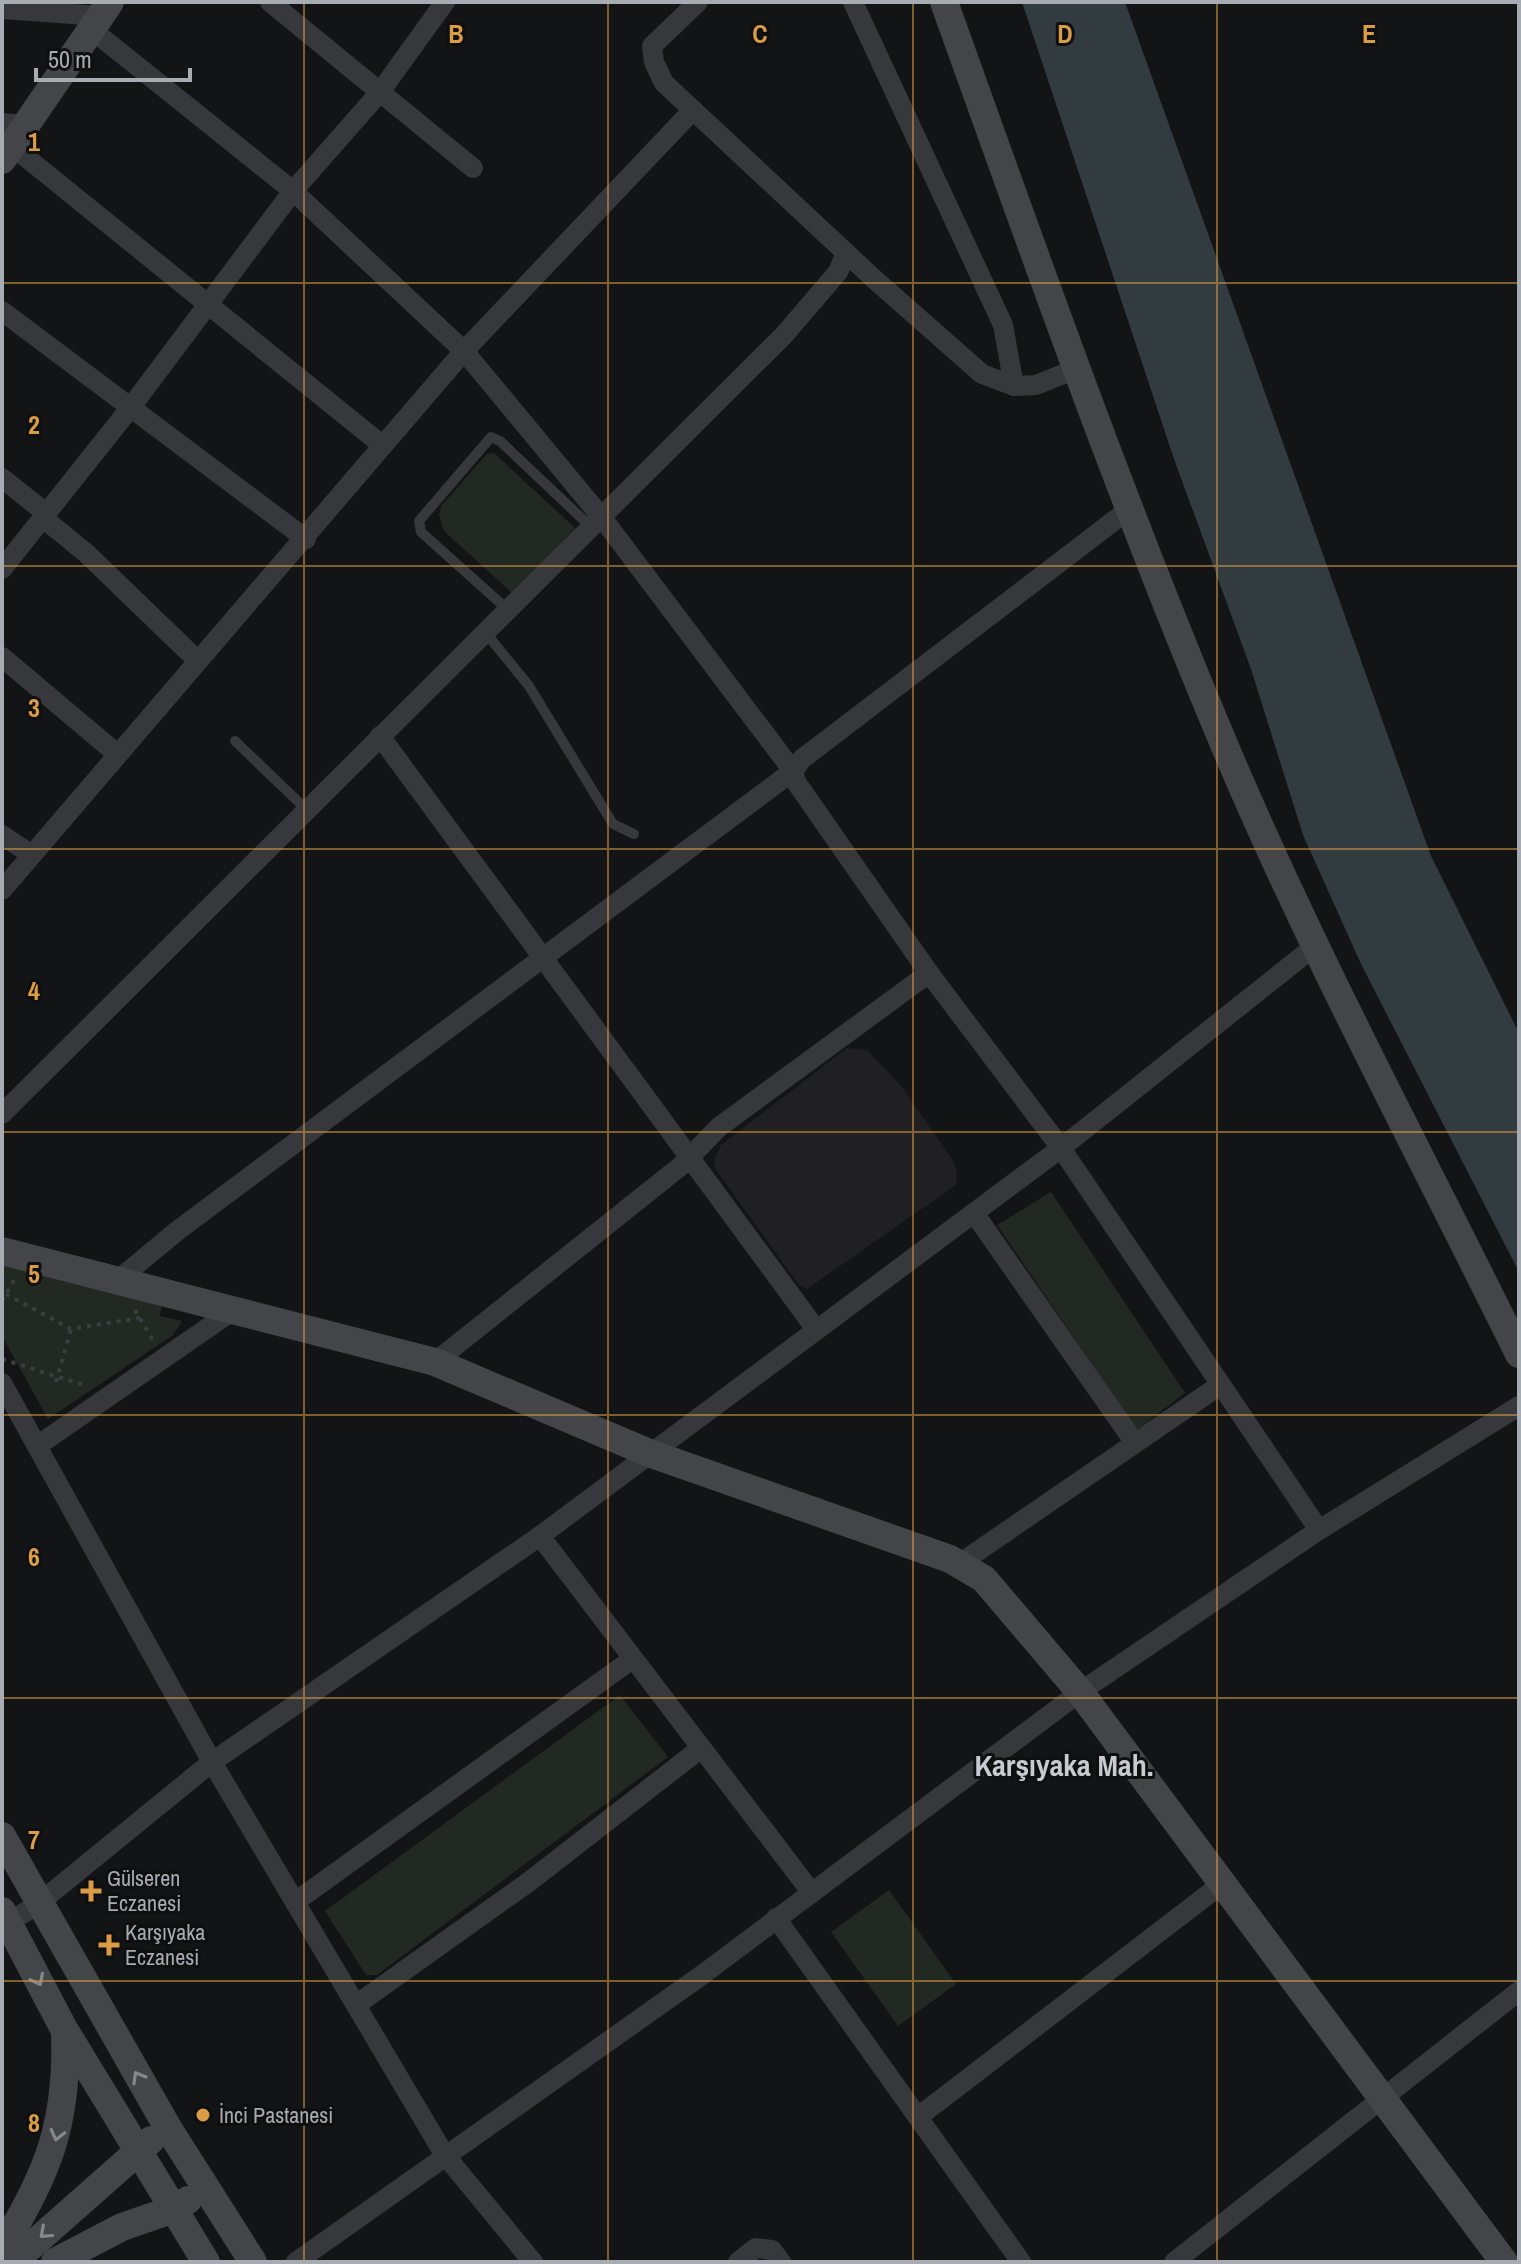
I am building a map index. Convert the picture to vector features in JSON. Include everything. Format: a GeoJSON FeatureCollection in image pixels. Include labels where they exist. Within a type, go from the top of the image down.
{"type":"FeatureCollection","features":[{"type":"Feature","properties":{"kind":"street"},"geometry":{"type":"LineString","coordinates":[[270,2],[473,168]]}},
{"type":"Feature","properties":{"kind":"street"},"geometry":{"type":"LineString","coordinates":[[2,569],[131,407],[293,191],[380,92],[445,2]]}},
{"type":"Feature","properties":{"kind":"street"},"geometry":{"type":"LineString","coordinates":[[698,2],[652,46],[664,83],[846,253],[982,374],[1014,386],[1036,385],[1076,369]]}},
{"type":"Feature","properties":{"kind":"street"},"geometry":{"type":"LineString","coordinates":[[853,2],[1003,325],[1014,386]]}},
{"type":"Feature","properties":{"kind":"street"},"geometry":{"type":"LineString","coordinates":[[944,2],[1128,510],[1227,752],[1315,946],[1519,1354]]}},
{"type":"Feature","properties":{"kind":"street"},"geometry":{"type":"LineString","coordinates":[[2,9],[100,15],[464,351],[793,771],[796,782],[929,973],[1061,1148],[1319,1530]]}},
{"type":"Feature","properties":{"kind":"street"},"geometry":{"type":"LineString","coordinates":[[100,15],[11,138],[382,445]]}},
{"type":"Feature","properties":{"kind":"street"},"geometry":{"type":"LineString","coordinates":[[2,890],[464,351],[693,110]]}},
{"type":"Feature","properties":{"kind":"street"},"geometry":{"type":"LineString","coordinates":[[2,1114],[507,609],[598,524],[614,504],[784,335],[838,272],[846,253]]}},
{"type":"Feature","properties":{"kind":"street"},"geometry":{"type":"LineString","coordinates":[[2,311],[306,539]]}},
{"type":"Feature","properties":{"kind":"street"},"geometry":{"type":"LineString","coordinates":[[2,478],[86,553],[198,661]]}},
{"type":"Feature","properties":{"kind":"street"},"geometry":{"type":"LineString","coordinates":[[118,1280],[177,1231],[793,771],[802,759],[1128,510]]}},
{"type":"Feature","properties":{"kind":"street"},"geometry":{"type":"LineString","coordinates":[[2,657],[117,754]]}},
{"type":"Feature","properties":{"kind":"street"},"geometry":{"type":"LineString","coordinates":[[380,736],[691,1155],[815,1328]]}},
{"type":"Feature","properties":{"kind":"street"},"geometry":{"type":"LineString","coordinates":[[2,835],[32,855]]}},
{"type":"Feature","properties":{"kind":"street"},"geometry":{"type":"LineString","coordinates":[[206,2262],[64,2029],[4,1920],[39,1903],[212,1762],[540,1536],[815,1328],[1061,1148],[1315,946]]}},
{"type":"Feature","properties":{"kind":"street"},"geometry":{"type":"LineString","coordinates":[[435,1362],[691,1155],[719,1127],[929,973]]}},
{"type":"Feature","properties":{"kind":"street"},"geometry":{"type":"LineString","coordinates":[[974,1213],[1135,1443]]}},
{"type":"Feature","properties":{"kind":"street"},"geometry":{"type":"LineString","coordinates":[[2,1251],[435,1362],[649,1453],[959,1564],[984,1579],[1080,1692],[1504,2262]]}},
{"type":"Feature","properties":{"kind":"street"},"geometry":{"type":"LineString","coordinates":[[37,1446],[235,1309]]}},
{"type":"Feature","properties":{"kind":"street"},"geometry":{"type":"LineString","coordinates":[[2,1383],[212,1762],[444,2154],[533,2262]]}},
{"type":"Feature","properties":{"kind":"street"},"geometry":{"type":"LineString","coordinates":[[959,1564],[1220,1385]]}},
{"type":"Feature","properties":{"kind":"street"},"geometry":{"type":"LineString","coordinates":[[296,2262],[444,2154],[702,1975],[1080,1692],[1319,1530],[1519,1406]]}},
{"type":"Feature","properties":{"kind":"street"},"geometry":{"type":"LineString","coordinates":[[540,1536],[631,1660],[812,1893]]}},
{"type":"Feature","properties":{"kind":"street"},"geometry":{"type":"LineString","coordinates":[[295,1902],[631,1660]]}},
{"type":"Feature","properties":{"kind":"street"},"geometry":{"type":"LineString","coordinates":[[356,2005],[530,1881],[700,1749]]}},
{"type":"Feature","properties":{"kind":"street"},"geometry":{"type":"LineString","coordinates":[[2,1836],[168,2128],[253,2262]]}},
{"type":"Feature","properties":{"kind":"street"},"geometry":{"type":"LineString","coordinates":[[918,2117],[1223,1883]]}},
{"type":"Feature","properties":{"kind":"street"},"geometry":{"type":"LineString","coordinates":[[776,1918],[1021,2262]]}},
{"type":"Feature","properties":{"kind":"street"},"geometry":{"type":"LineString","coordinates":[[1174,2262],[1519,1991]]}},
{"type":"Feature","properties":{"kind":"street"},"geometry":{"type":"LineString","coordinates":[[2,2248],[39,2188],[57,2142],[66,2075],[64,2029]]}},
{"type":"Feature","properties":{"kind":"street"},"geometry":{"type":"LineString","coordinates":[[13,2262],[137,2150],[168,2128]]}},
{"type":"Feature","properties":{"kind":"street"},"geometry":{"type":"LineString","coordinates":[[55,2262],[122,2227],[174,2209],[206,2189]]}},
{"type":"Feature","properties":{"kind":"street"},"geometry":{"type":"LineString","coordinates":[[738,2262],[756,2248],[772,2250],[781,2262]]}},
{"type":"Feature","properties":{"kind":"lane"},"geometry":{"type":"LineString","coordinates":[[507,609],[421,532],[419,521],[491,437],[500,441],[598,524]]}},
{"type":"Feature","properties":{"kind":"lane"},"geometry":{"type":"LineString","coordinates":[[484,632],[529,686],[613,824],[634,834]]}},
{"type":"Feature","properties":{"kind":"lane"},"geometry":{"type":"LineString","coordinates":[[235,741],[307,810]]}},
{"type":"Feature","properties":{"kind":"path"},"geometry":{"type":"LineString","coordinates":[[118,1280],[164,1359]]}},
{"type":"Feature","properties":{"kind":"path"},"geometry":{"type":"LineString","coordinates":[[6,1294],[71,1329],[140,1318]]}},
{"type":"Feature","properties":{"kind":"path"},"geometry":{"type":"LineString","coordinates":[[57,1380],[71,1329]]}},
{"type":"Feature","properties":{"kind":"path"},"geometry":{"type":"LineString","coordinates":[[2,1359],[57,1380],[113,1394]]}},
{"type":"Feature","properties":{"kind":"shaded area"},"geometry":{"type":"Polygon","coordinates":[[[1022,2],[1125,2],[1431,856],[1519,1033],[1519,1272],[1361,964],[1303,835],[1251,669],[1174,459],[1022,2]]]}},
{"type":"Feature","properties":{"kind":"shaded area"},"geometry":{"type":"Polygon","coordinates":[[[494,453],[575,528],[514,595],[444,531],[439,515],[441,506],[487,454],[494,453]]]}},
{"type":"Feature","properties":{"kind":"shaded area"},"geometry":{"type":"Polygon","coordinates":[[[847,1048],[867,1050],[902,1087],[952,1159],[957,1171],[956,1185],[807,1289],[799,1285],[714,1167],[715,1157],[721,1145],[847,1048]]]}},
{"type":"Feature","properties":{"kind":"shaded area"},"geometry":{"type":"Polygon","coordinates":[[[1051,1192],[1185,1393],[1137,1430],[997,1225],[1051,1192]]]}},
{"type":"Feature","properties":{"kind":"shaded area"},"geometry":{"type":"Polygon","coordinates":[[[2,1264],[163,1300],[160,1316],[182,1321],[173,1335],[48,1419],[2,1336],[2,1264]]]}},
{"type":"Feature","properties":{"kind":"shaded area"},"geometry":{"type":"Polygon","coordinates":[[[620,1695],[668,1757],[377,1975],[366,1975],[325,1911],[620,1695]]]}},
{"type":"Feature","properties":{"kind":"shaded area"},"geometry":{"type":"Polygon","coordinates":[[[889,1890],[956,1984],[898,2026],[831,1932],[889,1890]]]}},
{"type":"Feature","properties":{"kind":"place","name":"Gülseren Eczanesi"},"geometry":{"type":"Point","coordinates":[91,1891]}},
{"type":"Feature","properties":{"kind":"place","name":"Karşıyaka Eczanesi"},"geometry":{"type":"Point","coordinates":[109,1945]}},
{"type":"Feature","properties":{"kind":"place","name":"İnci Pastanesi"},"geometry":{"type":"Point","coordinates":[203,2115]}},
{"type":"Feature","properties":{"kind":"district","name":"Karşıyaka Mah."},"geometry":{"type":"Point","coordinates":[1064,1766]}}]}
